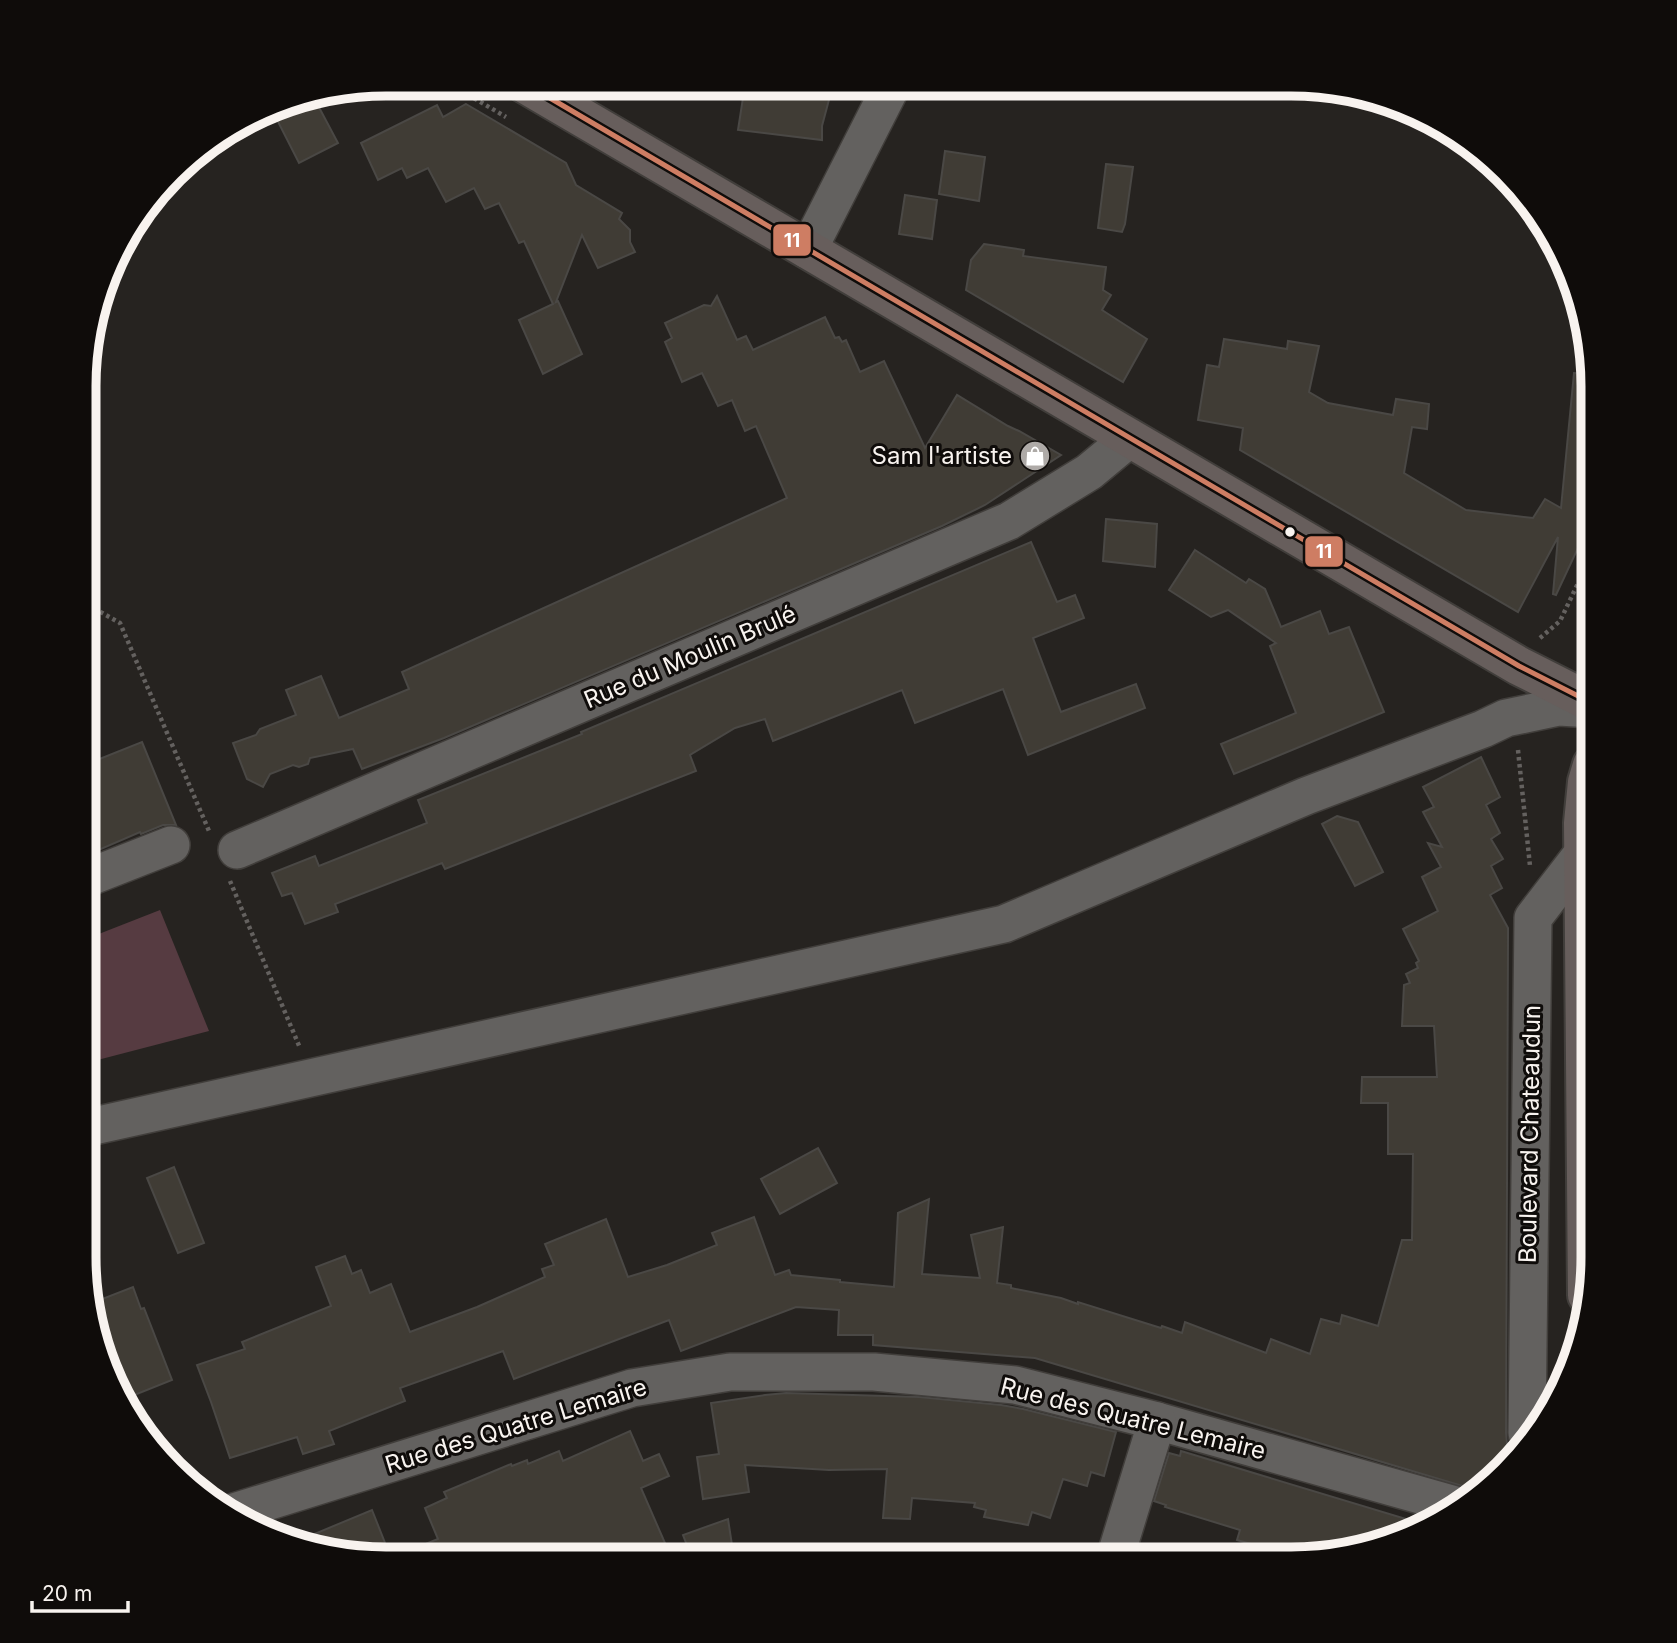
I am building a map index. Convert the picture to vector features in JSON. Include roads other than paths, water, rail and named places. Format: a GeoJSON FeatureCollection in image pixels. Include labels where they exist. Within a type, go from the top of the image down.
{"type":"FeatureCollection","features":[{"type":"Feature","properties":{"kind":"main road"},"geometry":{"type":"LineString","coordinates":[[545,96],[1520,666],[1581,697]]}},
{"type":"Feature","properties":{"kind":"street"},"geometry":{"type":"LineString","coordinates":[[808,250],[886,96]]}},
{"type":"Feature","properties":{"kind":"street","name":"Rue du Moulin Brulé"},"geometry":{"type":"LineString","coordinates":[[237,850],[1009,521],[1089,472],[1129,438]]}},
{"type":"Feature","properties":{"kind":"street"},"geometry":{"type":"LineString","coordinates":[[96,1126],[1004,924],[1306,796],[1506,718],[1559,707],[1581,708]]}},
{"type":"Feature","properties":{"kind":"street"},"geometry":{"type":"LineString","coordinates":[[96,874],[171,845]]}},
{"type":"Feature","properties":{"kind":"street","name":"Boulevard Chateaudun"},"geometry":{"type":"LineString","coordinates":[[1527,1425],[1533,918],[1581,856]]}},
{"type":"Feature","properties":{"kind":"street","name":"Rue des Quatre Lemaire"},"geometry":{"type":"LineString","coordinates":[[243,1509],[632,1388],[730,1373],[874,1372],[1015,1385],[1157,1421],[1445,1502]]}},
{"type":"Feature","properties":{"kind":"street"},"geometry":{"type":"LineString","coordinates":[[1118,1547],[1157,1421]]}},
{"type":"Feature","properties":{"kind":"place","name":"Sam l'artiste"},"geometry":{"type":"Point","coordinates":[1035,456]}}]}
